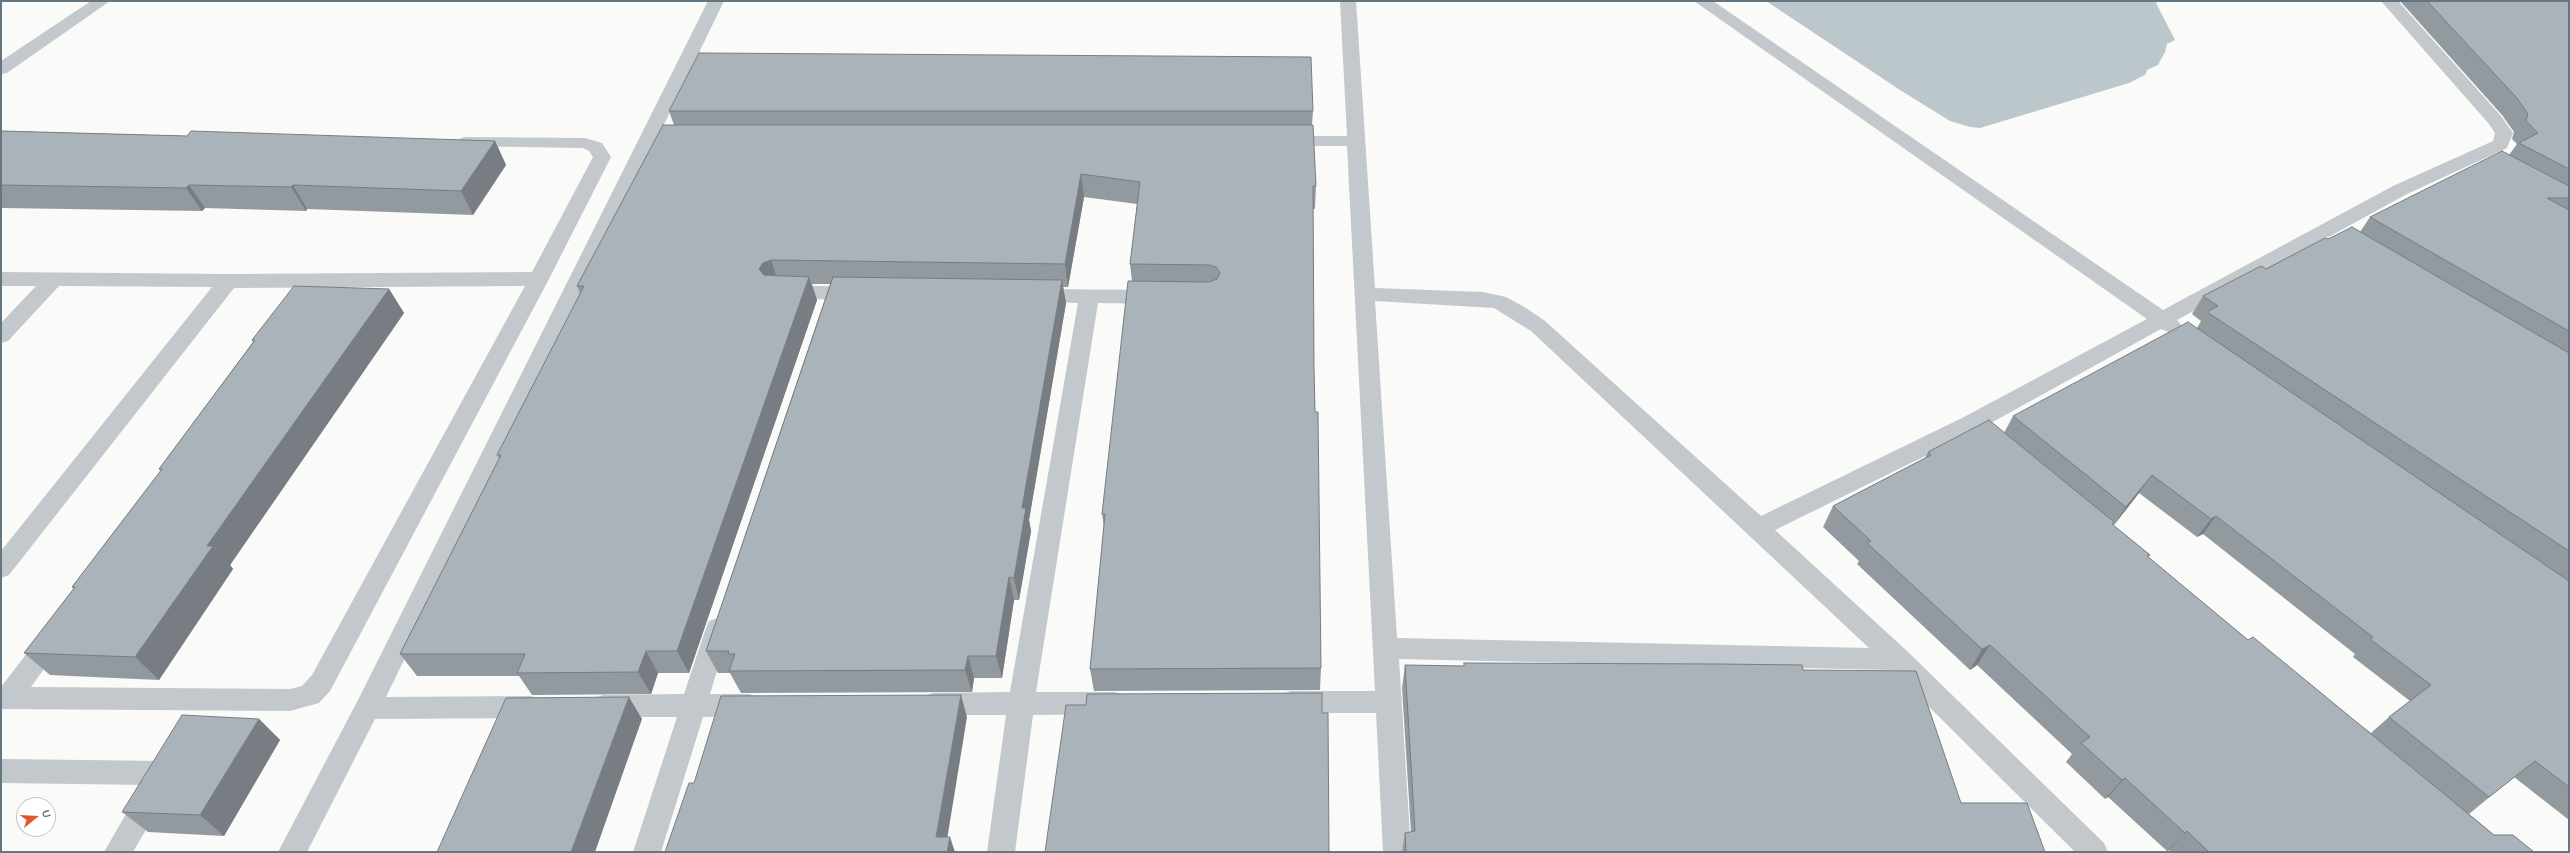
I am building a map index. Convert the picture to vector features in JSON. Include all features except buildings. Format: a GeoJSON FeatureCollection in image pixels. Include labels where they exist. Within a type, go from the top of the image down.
{"type":"FeatureCollection","features":[{"type":"Feature","properties":{"kind":"street"},"geometry":{"type":"LineString","coordinates":[[1,69],[102,1]]}},
{"type":"Feature","properties":{"kind":"street"},"geometry":{"type":"LineString","coordinates":[[292,852],[367,708],[653,141],[716,1]]}},
{"type":"Feature","properties":{"kind":"street"},"geometry":{"type":"LineString","coordinates":[[1348,1],[1397,852]]}},
{"type":"Feature","properties":{"kind":"street"},"geometry":{"type":"LineString","coordinates":[[1702,1],[2188,337]]}},
{"type":"Feature","properties":{"kind":"street"},"geometry":{"type":"LineString","coordinates":[[1758,528],[1981,431],[2162,319],[2400,190],[2476,154],[2501,144],[2504,133],[2488,111],[2389,1]]}},
{"type":"Feature","properties":{"kind":"street"},"geometry":{"type":"LineString","coordinates":[[1268,141],[1356,141]]}},
{"type":"Feature","properties":{"kind":"street"},"geometry":{"type":"LineString","coordinates":[[5,698],[211,701],[290,700],[310,695],[321,683],[539,279],[602,157],[596,147],[585,142],[446,142]]}},
{"type":"Feature","properties":{"kind":"street"},"geometry":{"type":"LineString","coordinates":[[2476,154],[2496,165]]}},
{"type":"Feature","properties":{"kind":"street"},"geometry":{"type":"LineString","coordinates":[[2328,229],[2349,241]]}},
{"type":"Feature","properties":{"kind":"street"},"geometry":{"type":"LineString","coordinates":[[1,279],[315,281],[539,279]]}},
{"type":"Feature","properties":{"kind":"street"},"geometry":{"type":"LineString","coordinates":[[1,336],[54,279]]}},
{"type":"Feature","properties":{"kind":"street"},"geometry":{"type":"LineString","coordinates":[[1,568],[228,281]]}},
{"type":"Feature","properties":{"kind":"street"},"geometry":{"type":"LineString","coordinates":[[301,300],[315,281]]}},
{"type":"Feature","properties":{"kind":"street"},"geometry":{"type":"LineString","coordinates":[[779,292],[878,295]]}},
{"type":"Feature","properties":{"kind":"street"},"geometry":{"type":"LineString","coordinates":[[823,317],[831,294]]}},
{"type":"Feature","properties":{"kind":"street"},"geometry":{"type":"LineString","coordinates":[[1365,294],[1483,299],[1499,302],[1538,326],[1898,659],[2094,852]]}},
{"type":"Feature","properties":{"kind":"street"},"geometry":{"type":"LineString","coordinates":[[1018,296],[1172,297]]}},
{"type":"Feature","properties":{"kind":"street"},"geometry":{"type":"LineString","coordinates":[[1001,852],[1021,704],[1089,296]]}},
{"type":"Feature","properties":{"kind":"street"},"geometry":{"type":"LineString","coordinates":[[646,852],[692,706],[725,608]]}},
{"type":"Feature","properties":{"kind":"street"},"geometry":{"type":"LineString","coordinates":[[5,698],[65,621]]}},
{"type":"Feature","properties":{"kind":"street"},"geometry":{"type":"LineString","coordinates":[[1385,648],[1898,659]]}},
{"type":"Feature","properties":{"kind":"street"},"geometry":{"type":"LineString","coordinates":[[195,727],[211,701]]}},
{"type":"Feature","properties":{"kind":"street"},"geometry":{"type":"LineString","coordinates":[[1268,702],[1388,702]]}},
{"type":"Feature","properties":{"kind":"street"},"geometry":{"type":"LineString","coordinates":[[911,704],[1141,703]]}},
{"type":"Feature","properties":{"kind":"street"},"geometry":{"type":"LineString","coordinates":[[367,708],[771,705]]}},
{"type":"Feature","properties":{"kind":"street"},"geometry":{"type":"LineString","coordinates":[[1,771],[172,763],[118,852]]}},
{"type":"Feature","properties":{"kind":"shaded area"},"geometry":{"type":"Polygon","coordinates":[[[1766,1],[2158,1],[2156,3],[2175,40],[2167,44],[2165,52],[2158,65],[2147,70],[2145,75],[2129,83],[1980,128],[1970,127],[1950,121],[1900,90],[1766,1]]]}}]}
